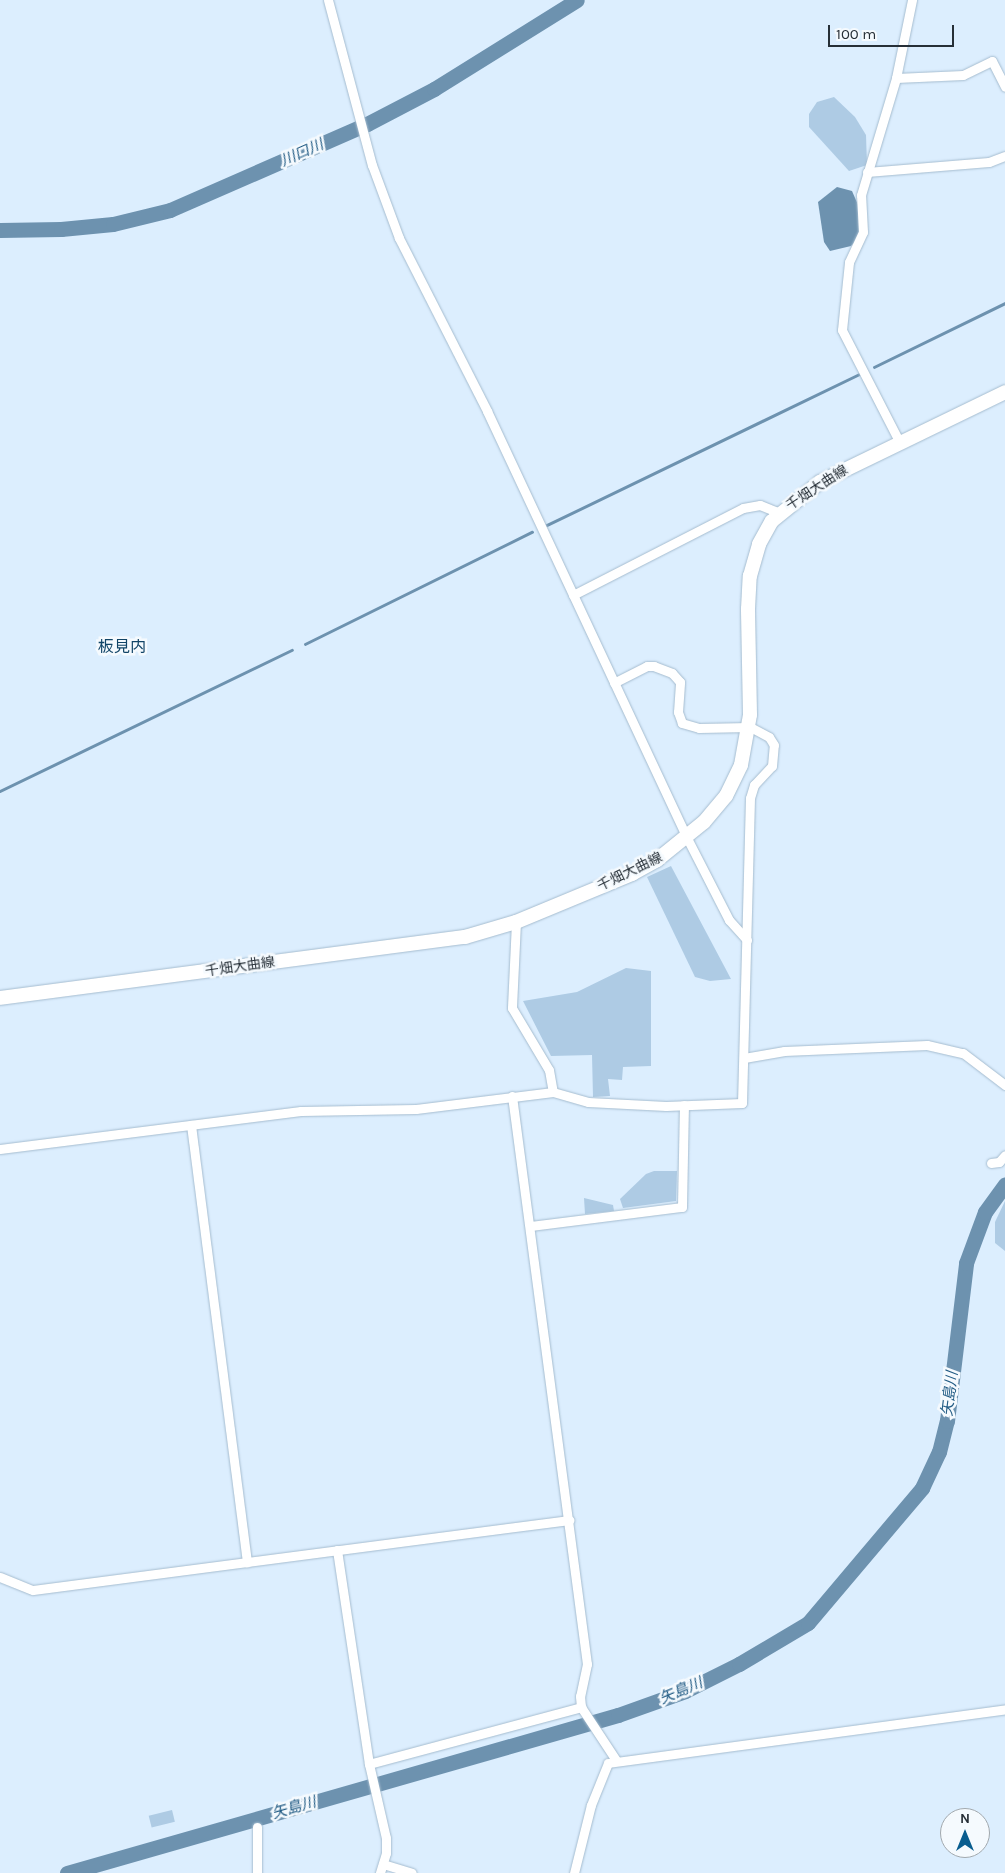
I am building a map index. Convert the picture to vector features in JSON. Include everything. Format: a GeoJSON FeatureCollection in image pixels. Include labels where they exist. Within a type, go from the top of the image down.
{"type":"FeatureCollection","features":[{"type":"Feature","properties":{"kind":"main road","name":"千畑大曲線"},"geometry":{"type":"LineString","coordinates":[[0,998],[465,937],[516,922],[632,874],[687,838],[715,810],[735,781],[750,727],[750,576],[759,544],[780,513],[820,482],[1005,392]]}},
{"type":"Feature","properties":{"kind":"street"},"geometry":{"type":"LineString","coordinates":[[328,0],[372,165],[398,238],[487,411],[687,838],[729,920],[747,940]]}},
{"type":"Feature","properties":{"kind":"street"},"geometry":{"type":"LineString","coordinates":[[900,443],[842,330],[849,262],[863,232],[861,195],[896,78],[912,0]]}},
{"type":"Feature","properties":{"kind":"street"},"geometry":{"type":"LineString","coordinates":[[896,78],[964,75],[992,61],[1005,87]]}},
{"type":"Feature","properties":{"kind":"street"},"geometry":{"type":"LineString","coordinates":[[868,172],[989,162],[1005,156]]}},
{"type":"Feature","properties":{"kind":"street"},"geometry":{"type":"LineString","coordinates":[[573,595],[743,508],[760,505],[780,513]]}},
{"type":"Feature","properties":{"kind":"street"},"geometry":{"type":"LineString","coordinates":[[0,1149],[301,1111],[416,1109],[552,1092],[588,1102],[684,1105],[742,1103],[750,798],[754,785],[772,766],[775,754],[769,736],[750,727],[699,728],[682,723],[678,712],[680,682],[672,673],[654,666],[647,666],[614,683]]}},
{"type":"Feature","properties":{"kind":"street"},"geometry":{"type":"LineString","coordinates":[[516,922],[512,1008],[549,1070],[552,1092]]}},
{"type":"Feature","properties":{"kind":"street"},"geometry":{"type":"LineString","coordinates":[[744,1058],[784,1051],[927,1045],[963,1053],[1005,1085]]}},
{"type":"Feature","properties":{"kind":"street"},"geometry":{"type":"LineString","coordinates":[[512,1096],[587,1664],[580,1696],[582,1709],[616,1760]]}},
{"type":"Feature","properties":{"kind":"street"},"geometry":{"type":"LineString","coordinates":[[530,1226],[682,1207],[684,1105]]}},
{"type":"Feature","properties":{"kind":"street"},"geometry":{"type":"LineString","coordinates":[[191,1125],[247,1562]]}},
{"type":"Feature","properties":{"kind":"street"},"geometry":{"type":"LineString","coordinates":[[991,1163],[1005,1155]]}},
{"type":"Feature","properties":{"kind":"street"},"geometry":{"type":"LineString","coordinates":[[0,1577],[33,1590],[569,1520]]}},
{"type":"Feature","properties":{"kind":"street"},"geometry":{"type":"LineString","coordinates":[[337,1550],[369,1764],[374,1793],[386,1838],[382,1869],[412,1873]]}},
{"type":"Feature","properties":{"kind":"street"},"geometry":{"type":"LineString","coordinates":[[369,1764],[582,1709]]}},
{"type":"Feature","properties":{"kind":"street"},"geometry":{"type":"LineString","coordinates":[[574,1873],[601,1775],[608,1764],[616,1760],[1005,1709]]}},
{"type":"Feature","properties":{"kind":"street"},"geometry":{"type":"LineString","coordinates":[[257,1826],[257,1873]]}},
{"type":"Feature","properties":{"kind":"shaded area"},"geometry":{"type":"Polygon","coordinates":[[[834,97],[855,117],[866,135],[867,165],[849,171],[809,127],[809,114],[817,102],[834,97]]]}},
{"type":"Feature","properties":{"kind":"shaded area"},"geometry":{"type":"Polygon","coordinates":[[[837,187],[852,191],[859,207],[859,238],[851,246],[830,251],[824,242],[818,202],[837,187]]]}},
{"type":"Feature","properties":{"kind":"shaded area"},"geometry":{"type":"Polygon","coordinates":[[[671,866],[731,979],[710,981],[695,977],[647,877],[671,866]]]}},
{"type":"Feature","properties":{"kind":"shaded area"},"geometry":{"type":"Polygon","coordinates":[[[626,968],[651,971],[651,1066],[623,1067],[622,1080],[608,1079],[610,1096],[593,1097],[592,1055],[551,1056],[523,1001],[577,992],[626,968]]]}},
{"type":"Feature","properties":{"kind":"shaded area"},"geometry":{"type":"Polygon","coordinates":[[[654,1171],[677,1171],[676,1201],[623,1208],[620,1199],[646,1174],[654,1171]]]}},
{"type":"Feature","properties":{"kind":"shaded area"},"geometry":{"type":"Polygon","coordinates":[[[584,1198],[613,1205],[614,1211],[585,1214],[584,1198]]]}},
{"type":"Feature","properties":{"kind":"shaded area"},"geometry":{"type":"Polygon","coordinates":[[[1005,1201],[1005,1251],[995,1243],[995,1222],[1005,1201]]]}},
{"type":"Feature","properties":{"kind":"shaded area"},"geometry":{"type":"Polygon","coordinates":[[[172,1810],[175,1822],[152,1827],[149,1816],[172,1810]]]}},
{"type":"Feature","properties":{"kind":"waterway","name":"川口川"},"geometry":{"type":"LineString","coordinates":[[0,230],[61,229],[113,224],[170,210],[367,124],[434,89],[577,0]]}},
{"type":"Feature","properties":{"kind":"waterway"},"geometry":{"type":"LineString","coordinates":[[874,367],[1005,303]]}},
{"type":"Feature","properties":{"kind":"waterway"},"geometry":{"type":"LineString","coordinates":[[545,526],[861,373]]}},
{"type":"Feature","properties":{"kind":"waterway"},"geometry":{"type":"LineString","coordinates":[[305,644],[532,532]]}},
{"type":"Feature","properties":{"kind":"waterway"},"geometry":{"type":"LineString","coordinates":[[0,791],[292,650]]}},
{"type":"Feature","properties":{"kind":"waterway","name":"矢島川"},"geometry":{"type":"LineString","coordinates":[[67,1873],[618,1715],[685,1691],[739,1664],[808,1623],[922,1488],[939,1452],[947,1421],[966,1263],[985,1212],[1005,1184]]}},
{"type":"Feature","properties":{"kind":"district","name":"板見内"},"geometry":{"type":"Point","coordinates":[122,647]}}]}
